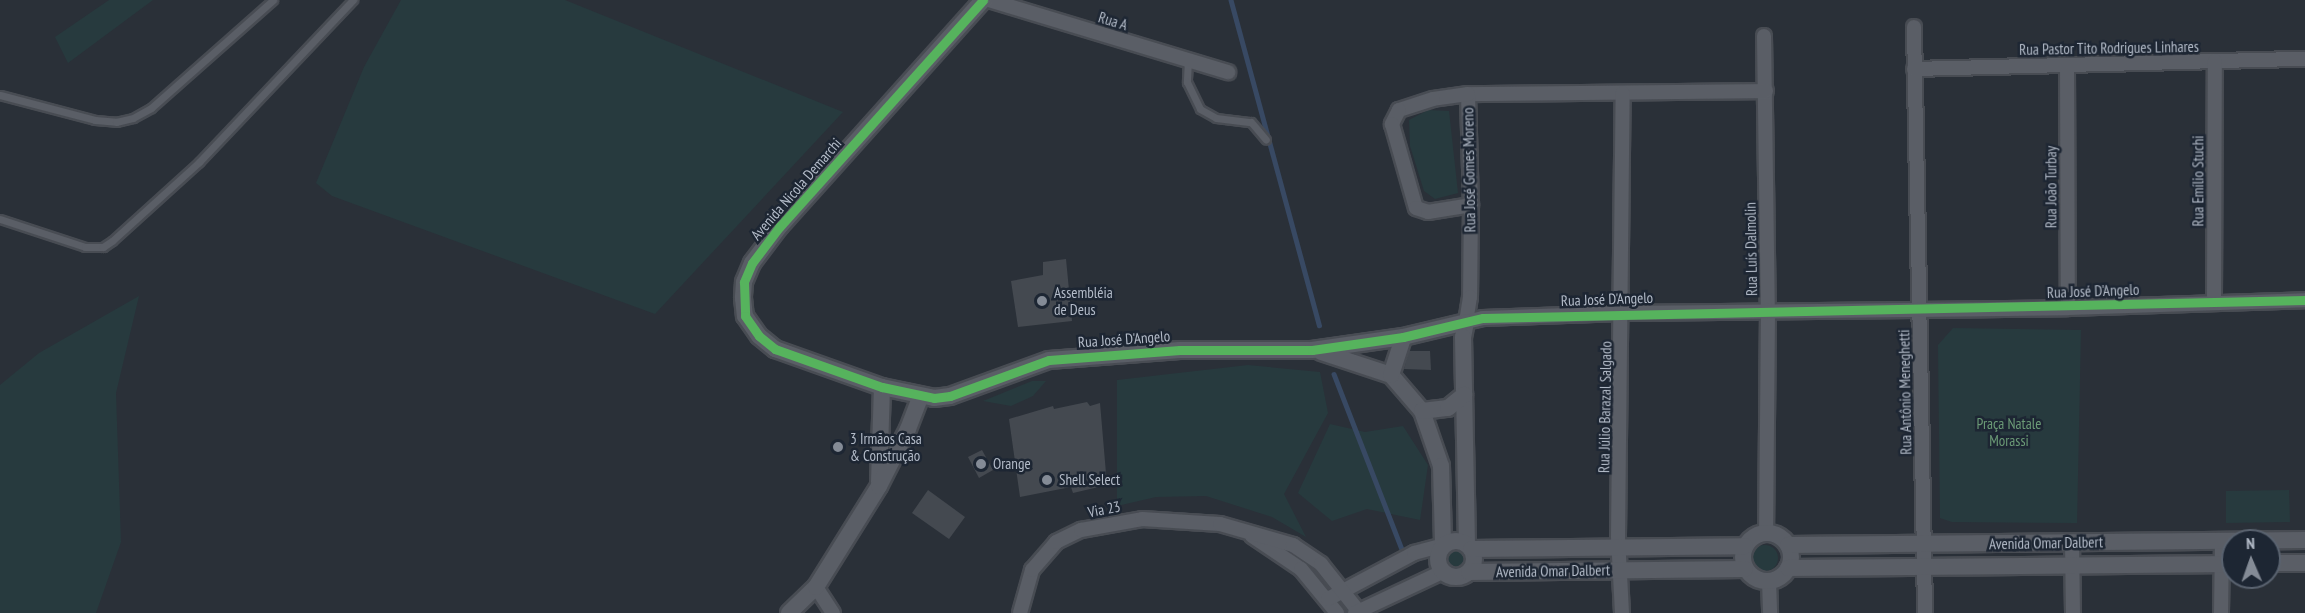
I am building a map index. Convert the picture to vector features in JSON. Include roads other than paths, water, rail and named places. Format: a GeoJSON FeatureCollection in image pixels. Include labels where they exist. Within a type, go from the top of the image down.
{"type":"FeatureCollection","features":[{"type":"Feature","properties":{"kind":"street","name":"Avenida Nicola Demarchi"},"geometry":{"type":"LineString","coordinates":[[920,397],[882,387],[775,349],[759,336],[745,316],[744,282],[752,262],[780,226],[983,0]]}},
{"type":"Feature","properties":{"kind":"street","name":"Rua A"},"geometry":{"type":"LineString","coordinates":[[989,0],[1228,72]]}},
{"type":"Feature","properties":{"kind":"street","name":"Rua Antônio Meneghetti"},"geometry":{"type":"LineString","coordinates":[[1914,27],[1925,613]]}},
{"type":"Feature","properties":{"kind":"street","name":"Rua Luís Dalmolin"},"geometry":{"type":"LineString","coordinates":[[1764,36],[1768,310],[1766,533]]}},
{"type":"Feature","properties":{"kind":"street","name":"Rua Pastor Tito Rodrigues Linhares"},"geometry":{"type":"LineString","coordinates":[[1914,69],[2305,59]]}},
{"type":"Feature","properties":{"kind":"street","name":"Rua Emílio Stuchi"},"geometry":{"type":"LineString","coordinates":[[2214,301],[2215,62]]}},
{"type":"Feature","properties":{"kind":"street","name":"Rua João Turbay"},"geometry":{"type":"LineString","coordinates":[[2067,65],[2068,308]]}},
{"type":"Feature","properties":{"kind":"street","name":"Rua José Gomes Moreno"},"geometry":{"type":"LineString","coordinates":[[1469,546],[1463,338],[1470,297],[1471,205],[1468,94],[1766,91]]}},
{"type":"Feature","properties":{"kind":"street","name":"Rua Júlio Barazal Salgado"},"geometry":{"type":"LineString","coordinates":[[1622,613],[1620,547],[1623,93]]}},
{"type":"Feature","properties":{"kind":"street"},"geometry":{"type":"LineString","coordinates":[[1468,94],[1433,99],[1399,110],[1392,124],[1416,208],[1428,212],[1471,205]]}},
{"type":"Feature","properties":{"kind":"street","name":"Rua José D'Angelo"},"geometry":{"type":"LineString","coordinates":[[920,397],[950,396],[1049,360],[1180,350],[1312,350],[1403,337],[1483,318],[1768,310],[2068,308],[2214,301],[2305,300]]}},
{"type":"Feature","properties":{"kind":"street"},"geometry":{"type":"LineString","coordinates":[[1391,375],[1403,337]]}},
{"type":"Feature","properties":{"kind":"street"},"geometry":{"type":"LineString","coordinates":[[1312,350],[1363,363],[1391,375],[1422,411],[1441,466],[1443,545],[1437,561],[1442,572]]}},
{"type":"Feature","properties":{"kind":"street"},"geometry":{"type":"LineString","coordinates":[[879,486],[882,387]]}},
{"type":"Feature","properties":{"kind":"street"},"geometry":{"type":"LineString","coordinates":[[1422,411],[1448,408],[1464,395]]}},
{"type":"Feature","properties":{"kind":"street"},"geometry":{"type":"LineString","coordinates":[[789,613],[816,587],[879,486],[909,429],[920,397]]}},
{"type":"Feature","properties":{"kind":"street","name":"Via 23"},"geometry":{"type":"LineString","coordinates":[[1020,613],[1032,570],[1042,554],[1056,542],[1081,530],[1154,519],[1190,519],[1293,545],[1321,564],[1345,590],[1358,612]]}},
{"type":"Feature","properties":{"kind":"street","name":"Via 23"},"geometry":{"type":"LineString","coordinates":[[1242,531],[1301,569],[1328,599],[1337,613]]}},
{"type":"Feature","properties":{"kind":"street"},"geometry":{"type":"LineString","coordinates":[[1766,533],[1779,536],[1788,545],[1791,557],[1788,568],[1769,581],[1755,578],[1745,569],[1745,546],[1754,536],[1766,533]]}},
{"type":"Feature","properties":{"kind":"street","name":"Avenida Omar Dalbert"},"geometry":{"type":"LineString","coordinates":[[2281,540],[2305,540]]}},
{"type":"Feature","properties":{"kind":"street"},"geometry":{"type":"LineString","coordinates":[[1328,599],[1414,553],[1455,541],[1469,546],[1474,561],[1469,572],[1458,577],[1442,572],[1358,612]]}},
{"type":"Feature","properties":{"kind":"street","name":"Avenida Omar Dalbert"},"geometry":{"type":"LineString","coordinates":[[1788,545],[2221,541]]}},
{"type":"Feature","properties":{"kind":"street"},"geometry":{"type":"LineString","coordinates":[[2072,542],[2073,613]]}},
{"type":"Feature","properties":{"kind":"street","name":"Avenida Omar Dalbert"},"geometry":{"type":"LineString","coordinates":[[1469,546],[1745,546]]}},
{"type":"Feature","properties":{"kind":"street"},"geometry":{"type":"LineString","coordinates":[[2281,563],[2305,563]]}},
{"type":"Feature","properties":{"kind":"street","name":"Avenida Omar Dalbert"},"geometry":{"type":"LineString","coordinates":[[1788,568],[2221,564]]}},
{"type":"Feature","properties":{"kind":"street","name":"Avenida Omar Dalbert"},"geometry":{"type":"LineString","coordinates":[[1469,572],[1745,569]]}},
{"type":"Feature","properties":{"kind":"street"},"geometry":{"type":"LineString","coordinates":[[1769,581],[1770,613]]}},
{"type":"Feature","properties":{"kind":"street"},"geometry":{"type":"LineString","coordinates":[[816,587],[833,613]]}},
{"type":"Feature","properties":{"kind":"street"},"geometry":{"type":"LineString","coordinates":[[2221,613],[2224,589]]}},
{"type":"Feature","properties":{"kind":"lane"},"geometry":{"type":"LineString","coordinates":[[0,95],[95,120],[116,122],[133,118],[151,108],[273,0]]}},
{"type":"Feature","properties":{"kind":"lane"},"geometry":{"type":"LineString","coordinates":[[0,219],[85,247],[103,247],[112,242],[199,162],[353,0]]}},
{"type":"Feature","properties":{"kind":"lane"},"geometry":{"type":"LineString","coordinates":[[1188,60],[1187,82],[1200,109],[1216,118],[1251,122],[1266,140]]}},
{"type":"Feature","properties":{"kind":"waterway"},"geometry":{"type":"LineString","coordinates":[[1231,0],[1319,325]]}},
{"type":"Feature","properties":{"kind":"waterway"},"geometry":{"type":"LineString","coordinates":[[1334,374],[1402,549]]}},
{"type":"Feature","properties":{"kind":"place","name":"Assembléia de Deus"},"geometry":{"type":"Point","coordinates":[1042,301]}},
{"type":"Feature","properties":{"kind":"place","name":"3 Irmãos Casa & Construção"},"geometry":{"type":"Point","coordinates":[838,447]}},
{"type":"Feature","properties":{"kind":"place","name":"Orange"},"geometry":{"type":"Point","coordinates":[981,464]}},
{"type":"Feature","properties":{"kind":"place","name":"Shell Select"},"geometry":{"type":"Point","coordinates":[1047,480]}},
{"type":"Feature","properties":{"kind":"park label","name":"Praça Natale Morassi"},"geometry":{"type":"Point","coordinates":[2009,432]}}]}
